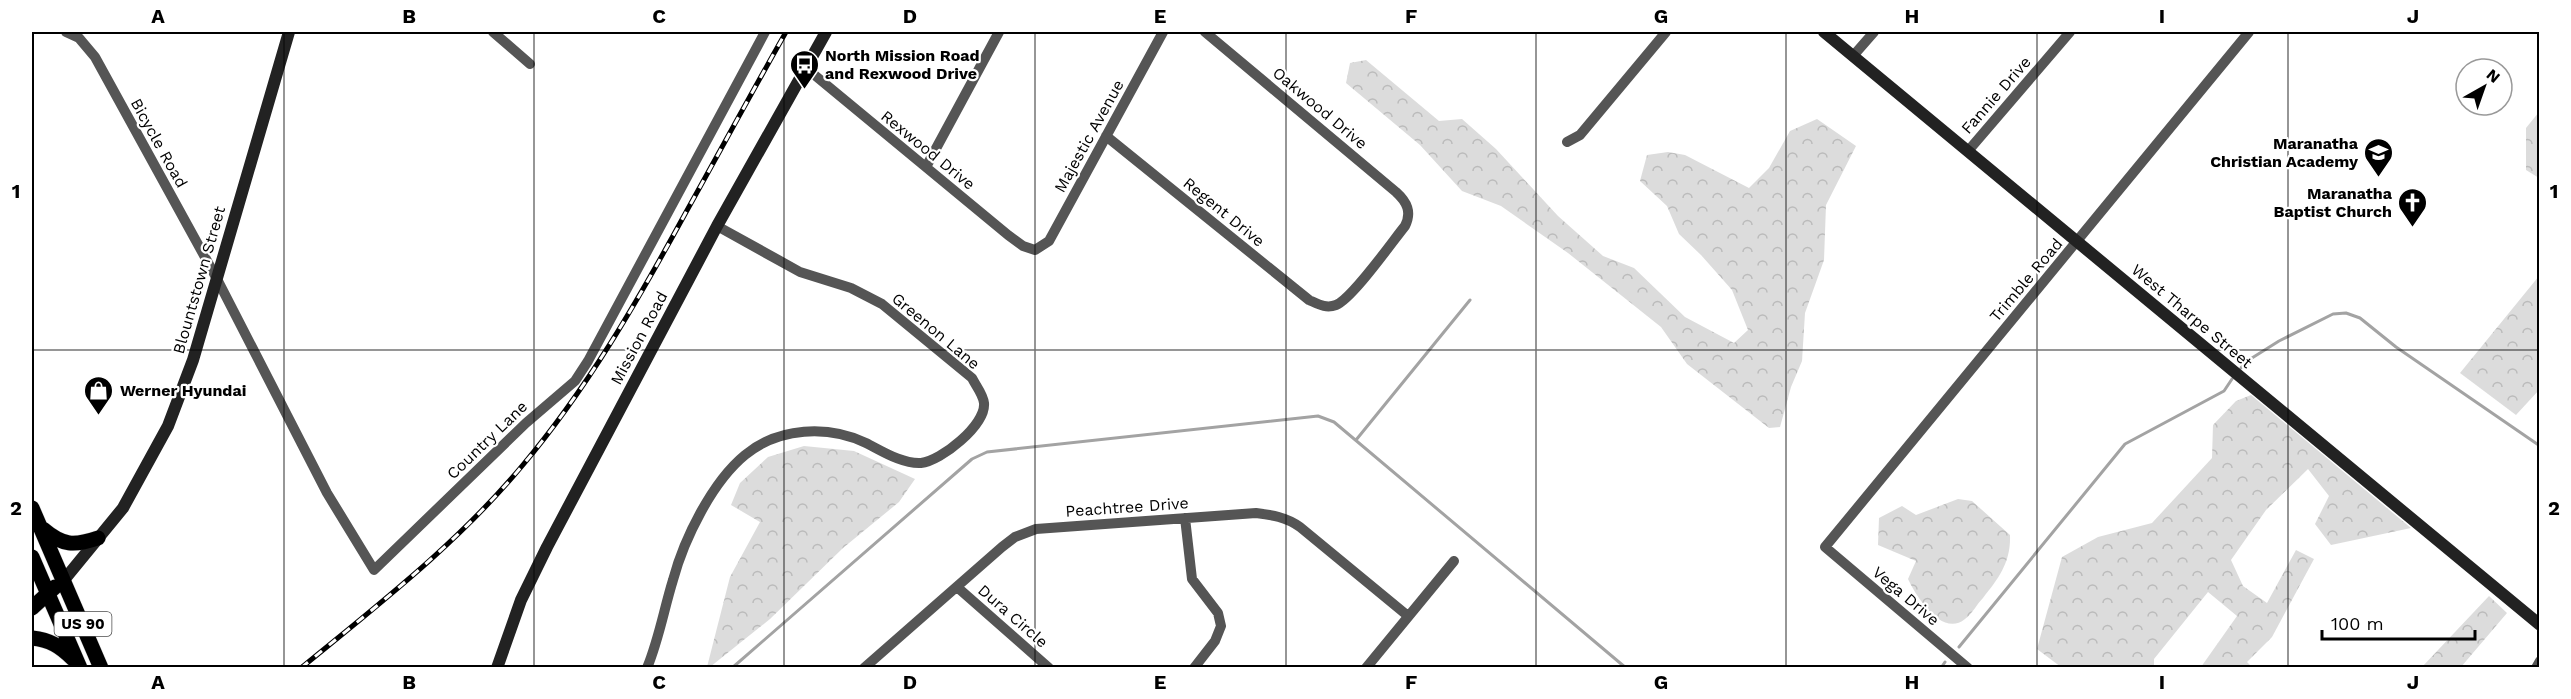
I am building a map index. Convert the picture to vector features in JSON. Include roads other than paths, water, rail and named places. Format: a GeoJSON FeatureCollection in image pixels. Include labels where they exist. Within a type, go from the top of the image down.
{"type":"FeatureCollection","features":[{"type":"Feature","properties":{"kind":"main road","name":"Blountstown Street"},"geometry":{"type":"LineString","coordinates":[[64,580],[123,508],[168,426],[193,360],[289,32]]}},
{"type":"Feature","properties":{"kind":"main road","name":"Mission Road"},"geometry":{"type":"LineString","coordinates":[[497,668],[521,600],[717,226],[826,32]]}},
{"type":"Feature","properties":{"kind":"main road","name":"West Tharpe Street"},"geometry":{"type":"LineString","coordinates":[[1824,32],[2540,625]]}},
{"type":"Feature","properties":{"kind":"main road","name":"US 90"},"geometry":{"type":"LineString","coordinates":[[32,508],[101,668]]}},
{"type":"Feature","properties":{"kind":"main road"},"geometry":{"type":"LineString","coordinates":[[40,527],[56,540],[68,543],[78,544],[98,538]]}},
{"type":"Feature","properties":{"kind":"main road","name":"US 90"},"geometry":{"type":"LineString","coordinates":[[32,558],[79,667]]}},
{"type":"Feature","properties":{"kind":"main road"},"geometry":{"type":"LineString","coordinates":[[32,608],[64,580]]}},
{"type":"Feature","properties":{"kind":"main road"},"geometry":{"type":"LineString","coordinates":[[32,638],[52,642],[63,648],[79,667]]}},
{"type":"Feature","properties":{"kind":"street","name":"Bicycle Road"},"geometry":{"type":"LineString","coordinates":[[66,32],[79,38],[95,57],[217,279]]}},
{"type":"Feature","properties":{"kind":"street"},"geometry":{"type":"LineString","coordinates":[[493,32],[530,64]]}},
{"type":"Feature","properties":{"kind":"street","name":"Country Lane"},"geometry":{"type":"LineString","coordinates":[[217,279],[327,493],[374,570],[526,423],[574,381],[588,361],[765,32]]}},
{"type":"Feature","properties":{"kind":"street"},"geometry":{"type":"LineString","coordinates":[[926,167],[999,32]]}},
{"type":"Feature","properties":{"kind":"street","name":"Majestic Avenue"},"geometry":{"type":"LineString","coordinates":[[1035,250],[1048,241],[1163,32]]}},
{"type":"Feature","properties":{"kind":"street","name":"Oakwood Drive"},"geometry":{"type":"LineString","coordinates":[[1205,32],[1396,192],[1407,204],[1409,213],[1405,226],[1348,296],[1340,303],[1327,307]]}},
{"type":"Feature","properties":{"kind":"street"},"geometry":{"type":"LineString","coordinates":[[1567,142],[1580,135],[1666,32]]}},
{"type":"Feature","properties":{"kind":"street"},"geometry":{"type":"LineString","coordinates":[[1853,56],[1874,32]]}},
{"type":"Feature","properties":{"kind":"street","name":"Fannie Drive"},"geometry":{"type":"LineString","coordinates":[[1968,151],[2070,32]]}},
{"type":"Feature","properties":{"kind":"street","name":"Trimble Road"},"geometry":{"type":"LineString","coordinates":[[1825,547],[2249,32]]}},
{"type":"Feature","properties":{"kind":"street","name":"Rexwood Drive"},"geometry":{"type":"LineString","coordinates":[[806,68],[1008,235],[1023,246],[1035,250]]}},
{"type":"Feature","properties":{"kind":"street","name":"Regent Drive"},"geometry":{"type":"LineString","coordinates":[[1106,136],[1309,300],[1327,307]]}},
{"type":"Feature","properties":{"kind":"street","name":"Greenon Lane"},"geometry":{"type":"LineString","coordinates":[[647,668],[655,649],[673,577],[686,545],[719,483],[745,455],[760,444],[778,437],[798,432],[824,431],[842,434],[898,458],[922,463],[932,460],[959,441],[979,420],[983,411],[984,403],[972,378],[882,304],[851,288],[800,272],[717,226]]}},
{"type":"Feature","properties":{"kind":"street","name":"Peachtree Drive"},"geometry":{"type":"LineString","coordinates":[[864,668],[1002,547],[1025,532],[1036,529],[1256,513],[1286,518],[1408,616]]}},
{"type":"Feature","properties":{"kind":"street"},"geometry":{"type":"LineString","coordinates":[[1185,518],[1192,579],[1218,613],[1221,626],[1215,641],[1194,668]]}},
{"type":"Feature","properties":{"kind":"street","name":"Vega Drive"},"geometry":{"type":"LineString","coordinates":[[1825,547],[1968,668]]}},
{"type":"Feature","properties":{"kind":"street"},"geometry":{"type":"LineString","coordinates":[[1366,668],[1454,561]]}},
{"type":"Feature","properties":{"kind":"street","name":"Dura Circle"},"geometry":{"type":"LineString","coordinates":[[957,586],[1049,668]]}},
{"type":"Feature","properties":{"kind":"street"},"geometry":{"type":"LineString","coordinates":[[2536,668],[2540,662]]}},
{"type":"Feature","properties":{"kind":"waterway"},"geometry":{"type":"LineString","coordinates":[[1356,440],[1470,300]]}},
{"type":"Feature","properties":{"kind":"waterway"},"geometry":{"type":"LineString","coordinates":[[2241,368],[2244,363],[2279,341],[2333,314],[2346,313],[2360,318],[2396,347],[2540,446]]}},
{"type":"Feature","properties":{"kind":"waterway"},"geometry":{"type":"LineString","coordinates":[[1959,647],[2125,444],[2224,391],[2232,379]]}},
{"type":"Feature","properties":{"kind":"waterway"},"geometry":{"type":"LineString","coordinates":[[732,668],[972,459],[987,452],[1318,416],[1334,422],[1626,668]]}},
{"type":"Feature","properties":{"kind":"waterway"},"geometry":{"type":"LineString","coordinates":[[1941,668],[1945,662]]}},
{"type":"Feature","properties":{"kind":"railway"},"geometry":{"type":"LineString","coordinates":[[301,668],[445,547],[497,494],[546,437],[589,376],[629,312],[786,32]]}},
{"type":"Feature","properties":{"kind":"place","name":"North Mission Road and Rexwood Drive"},"geometry":{"type":"Point","coordinates":[804,90]}},
{"type":"Feature","properties":{"kind":"place","name":"Maranatha Christian Academy"},"geometry":{"type":"Point","coordinates":[2379,178]}},
{"type":"Feature","properties":{"kind":"place","name":"Maranatha Baptist Church"},"geometry":{"type":"Point","coordinates":[2413,228]}},
{"type":"Feature","properties":{"kind":"place","name":"Werner Hyundai"},"geometry":{"type":"Point","coordinates":[99,416]}}]}
